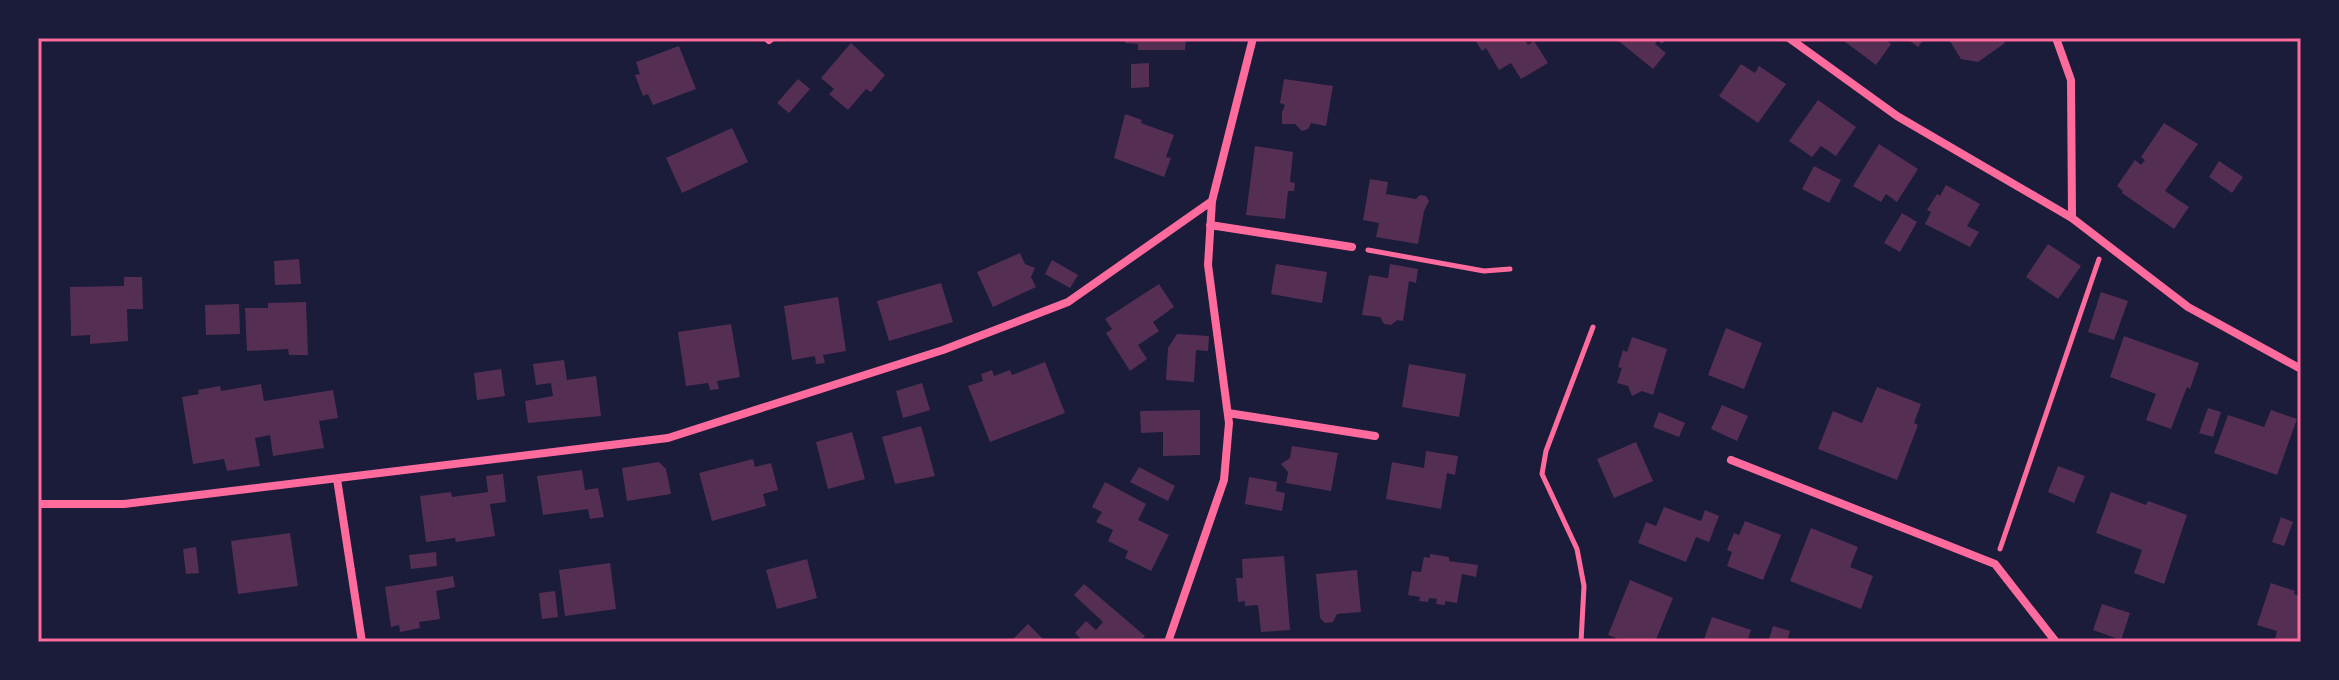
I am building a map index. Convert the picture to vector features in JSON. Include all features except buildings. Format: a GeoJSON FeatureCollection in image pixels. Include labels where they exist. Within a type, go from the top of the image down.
{"type":"FeatureCollection","features":[{"type":"Feature","properties":{"kind":"street"},"geometry":{"type":"LineString","coordinates":[[1168,642],[1224,480],[1228,413],[1208,265],[1210,225],[1212,201],[1253,38]]}},
{"type":"Feature","properties":{"kind":"street"},"geometry":{"type":"LineString","coordinates":[[1789,38],[1897,116],[2072,218],[2188,307],[2301,369]]}},
{"type":"Feature","properties":{"kind":"street"},"geometry":{"type":"LineString","coordinates":[[2056,38],[2071,80],[2072,218]]}},
{"type":"Feature","properties":{"kind":"street"},"geometry":{"type":"LineString","coordinates":[[38,504],[124,504],[668,438],[943,350],[1068,302],[1212,201]]}},
{"type":"Feature","properties":{"kind":"street"},"geometry":{"type":"LineString","coordinates":[[1210,225],[1352,247]]}},
{"type":"Feature","properties":{"kind":"street"},"geometry":{"type":"LineString","coordinates":[[1228,413],[1375,436]]}},
{"type":"Feature","properties":{"kind":"street"},"geometry":{"type":"LineString","coordinates":[[1731,460],[1995,564],[2056,642]]}},
{"type":"Feature","properties":{"kind":"street"},"geometry":{"type":"LineString","coordinates":[[337,479],[362,642]]}},
{"type":"Feature","properties":{"kind":"path"},"geometry":{"type":"LineString","coordinates":[[1995,564],[2104,243]]}},
{"type":"Feature","properties":{"kind":"path"},"geometry":{"type":"LineString","coordinates":[[1352,247],[1484,271],[1510,269]]}},
{"type":"Feature","properties":{"kind":"path"},"geometry":{"type":"LineString","coordinates":[[1581,642],[1584,586],[1577,549],[1542,474],[1546,451],[1593,327]]}}]}
